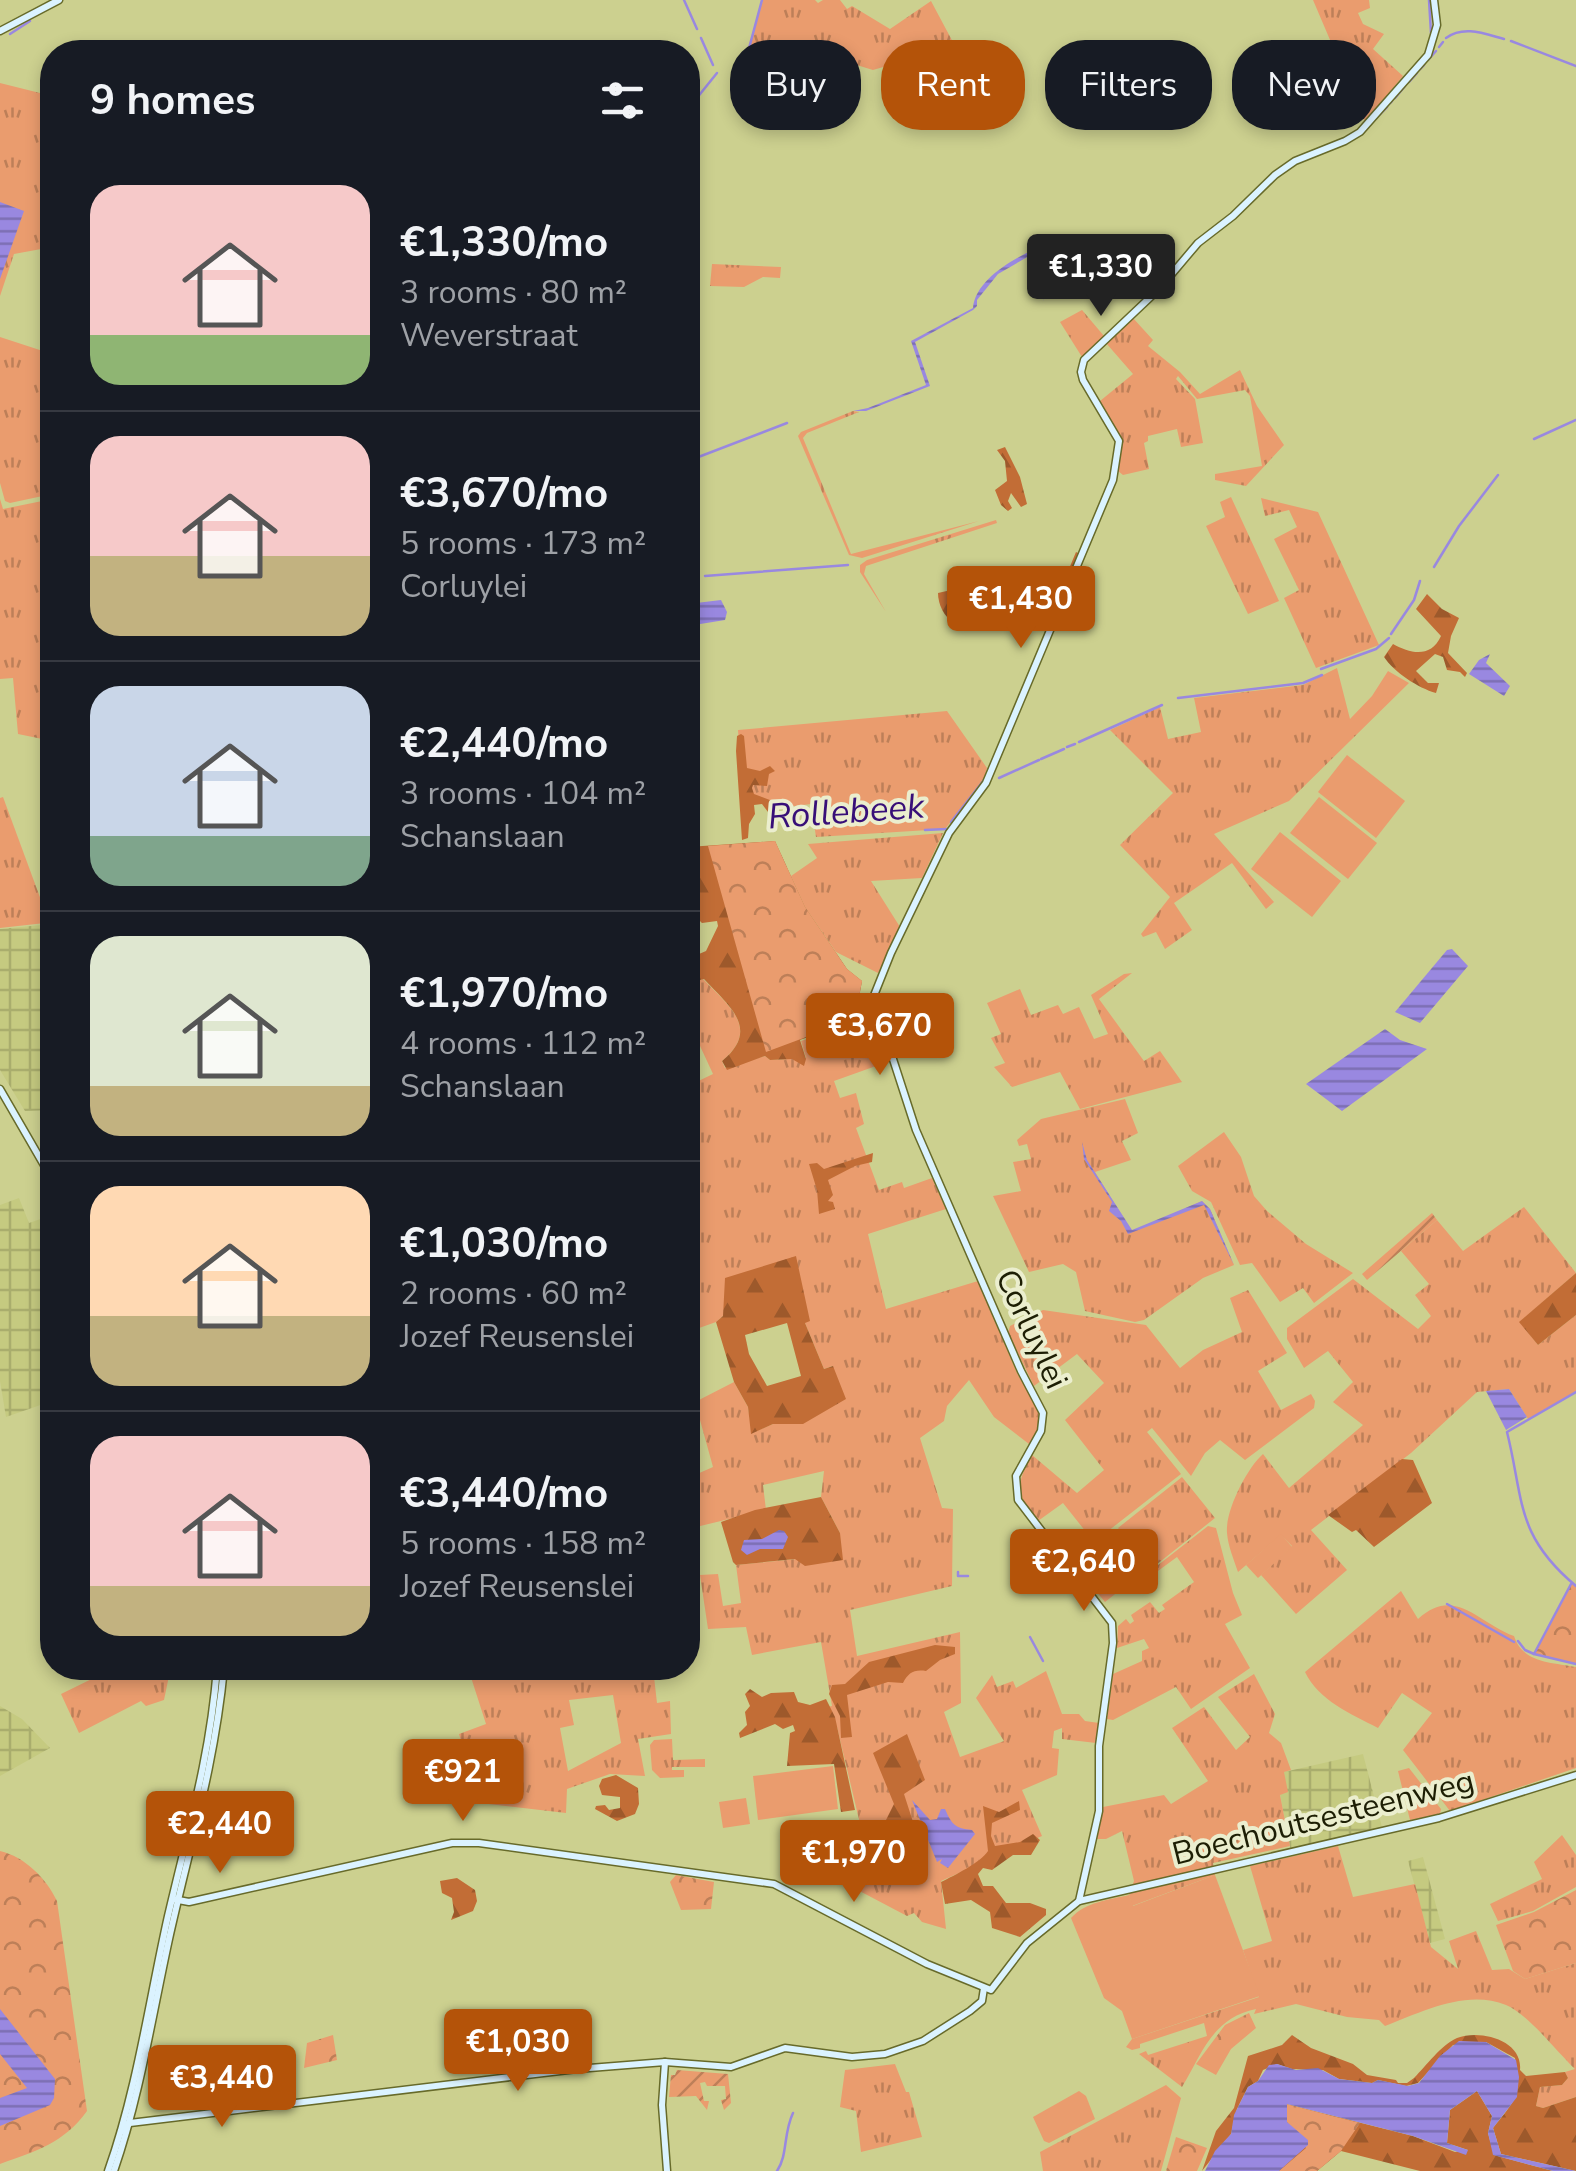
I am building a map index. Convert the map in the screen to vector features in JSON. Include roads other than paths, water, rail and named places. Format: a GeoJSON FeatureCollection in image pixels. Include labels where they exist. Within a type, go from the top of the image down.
{"type":"FeatureCollection","features":[{"type":"Feature","properties":{"kind":"street"},"geometry":{"type":"LineString","coordinates":[[0,31],[59,0]]}},
{"type":"Feature","properties":{"kind":"street","name":"Corluylei"},"geometry":{"type":"LineString","coordinates":[[1079,1901],[1099,1811],[1099,1746],[1113,1643],[1112,1623],[1018,1500],[1016,1476],[1041,1432],[1041,1405],[1021,1371],[916,1130],[872,1009],[873,996],[949,833],[992,770],[1113,480],[1118,441],[1083,380],[1084,360],[1159,289],[1198,243],[1275,175],[1294,160],[1345,142],[1360,132],[1428,55],[1437,26],[1434,0]]}},
{"type":"Feature","properties":{"kind":"street"},"geometry":{"type":"LineString","coordinates":[[0,1089],[40,1158]]}},
{"type":"Feature","properties":{"kind":"street"},"geometry":{"type":"LineString","coordinates":[[111,2171],[214,1756],[219,1680]]}},
{"type":"Feature","properties":{"kind":"street","name":"Boechoutsesteenweg"},"geometry":{"type":"LineString","coordinates":[[1079,1901],[1439,1818],[1576,1775]]}},
{"type":"Feature","properties":{"kind":"street"},"geometry":{"type":"LineString","coordinates":[[176,1899],[189,1902],[452,1843],[479,1843],[774,1884],[916,1958],[984,1988],[995,1987],[1027,1944],[1079,1901]]}},
{"type":"Feature","properties":{"kind":"street"},"geometry":{"type":"LineString","coordinates":[[111,2171],[130,2124],[176,1899]]}},
{"type":"Feature","properties":{"kind":"street"},"geometry":{"type":"LineString","coordinates":[[121,2131],[130,2124],[538,2073],[665,2062],[731,2067],[786,2048],[860,2058],[899,2050],[923,2040],[977,2006],[984,1988]]}},
{"type":"Feature","properties":{"kind":"street"},"geometry":{"type":"LineString","coordinates":[[665,2062],[662,2106],[668,2171]]}},
{"type":"Feature","properties":{"kind":"waterway"},"geometry":{"type":"LineString","coordinates":[[684,0],[697,29]]}},
{"type":"Feature","properties":{"kind":"waterway"},"geometry":{"type":"LineString","coordinates":[[751,40],[762,0]]}},
{"type":"Feature","properties":{"kind":"waterway"},"geometry":{"type":"LineString","coordinates":[[1429,0],[1431,33]]}},
{"type":"Feature","properties":{"kind":"waterway"},"geometry":{"type":"LineString","coordinates":[[10,34],[30,21]]}},
{"type":"Feature","properties":{"kind":"waterway"},"geometry":{"type":"LineString","coordinates":[[1446,38],[1467,31],[1504,39]]}},
{"type":"Feature","properties":{"kind":"waterway"},"geometry":{"type":"LineString","coordinates":[[701,38],[713,65]]}},
{"type":"Feature","properties":{"kind":"waterway"},"geometry":{"type":"LineString","coordinates":[[1511,41],[1576,66]]}},
{"type":"Feature","properties":{"kind":"waterway"},"geometry":{"type":"LineString","coordinates":[[1439,47],[1443,42]]}},
{"type":"Feature","properties":{"kind":"waterway"},"geometry":{"type":"LineString","coordinates":[[1428,60],[1436,51]]}},
{"type":"Feature","properties":{"kind":"waterway"},"geometry":{"type":"LineString","coordinates":[[1420,69],[1424,65]]}},
{"type":"Feature","properties":{"kind":"waterway"},"geometry":{"type":"LineString","coordinates":[[700,94],[717,73]]}},
{"type":"Feature","properties":{"kind":"waterway"},"geometry":{"type":"LineString","coordinates":[[1409,82],[1417,73]]}},
{"type":"Feature","properties":{"kind":"waterway"},"geometry":{"type":"LineString","coordinates":[[1395,98],[1405,86]]}},
{"type":"Feature","properties":{"kind":"waterway"},"geometry":{"type":"LineString","coordinates":[[1380,114],[1387,107]]}},
{"type":"Feature","properties":{"kind":"waterway","name":"Rollebeek"},"geometry":{"type":"LineString","coordinates":[[1534,439],[1576,420]]}},
{"type":"Feature","properties":{"kind":"waterway"},"geometry":{"type":"LineString","coordinates":[[700,456],[787,423]]}},
{"type":"Feature","properties":{"kind":"waterway","name":"Rollebeek"},"geometry":{"type":"LineString","coordinates":[[1434,567],[1498,475]]}},
{"type":"Feature","properties":{"kind":"waterway"},"geometry":{"type":"LineString","coordinates":[[705,576],[848,565]]}},
{"type":"Feature","properties":{"kind":"waterway","name":"Rollebeek"},"geometry":{"type":"LineString","coordinates":[[1391,634],[1414,600],[1420,581]]}},
{"type":"Feature","properties":{"kind":"waterway","name":"Rollebeek"},"geometry":{"type":"LineString","coordinates":[[1321,669],[1376,649],[1389,638]]}},
{"type":"Feature","properties":{"kind":"waterway","name":"Rollebeek"},"geometry":{"type":"LineString","coordinates":[[1178,698],[1303,683],[1322,675]]}},
{"type":"Feature","properties":{"kind":"waterway","name":"Rollebeek"},"geometry":{"type":"LineString","coordinates":[[1079,742],[1162,705]]}},
{"type":"Feature","properties":{"kind":"waterway","name":"Rollebeek"},"geometry":{"type":"LineString","coordinates":[[1067,747],[1075,744]]}},
{"type":"Feature","properties":{"kind":"waterway","name":"Rollebeek"},"geometry":{"type":"LineString","coordinates":[[1041,759],[1064,749]]}},
{"type":"Feature","properties":{"kind":"waterway","name":"Rollebeek"},"geometry":{"type":"LineString","coordinates":[[999,778],[1039,760]]}},
{"type":"Feature","properties":{"kind":"waterway","name":"Rollebeek"},"geometry":{"type":"LineString","coordinates":[[951,822],[984,780]]}},
{"type":"Feature","properties":{"kind":"waterway","name":"Rollebeek"},"geometry":{"type":"LineString","coordinates":[[925,830],[947,829]]}},
{"type":"Feature","properties":{"kind":"waterway"},"geometry":{"type":"LineString","coordinates":[[1576,1392],[1507,1432],[1532,1533],[1556,1568],[1576,1586]]}},
{"type":"Feature","properties":{"kind":"waterway"},"geometry":{"type":"LineString","coordinates":[[958,1572],[958,1576],[968,1576]]}},
{"type":"Feature","properties":{"kind":"waterway"},"geometry":{"type":"LineString","coordinates":[[1518,1641],[1534,1654],[1571,1584]]}},
{"type":"Feature","properties":{"kind":"waterway"},"geometry":{"type":"LineString","coordinates":[[1447,1604],[1514,1642]]}},
{"type":"Feature","properties":{"kind":"waterway"},"geometry":{"type":"LineString","coordinates":[[1030,1637],[1043,1661]]}},
{"type":"Feature","properties":{"kind":"waterway"},"geometry":{"type":"LineString","coordinates":[[1534,1654],[1576,1664]]}},
{"type":"Feature","properties":{"kind":"waterway"},"geometry":{"type":"LineString","coordinates":[[777,2171],[793,2113]]}}]}
